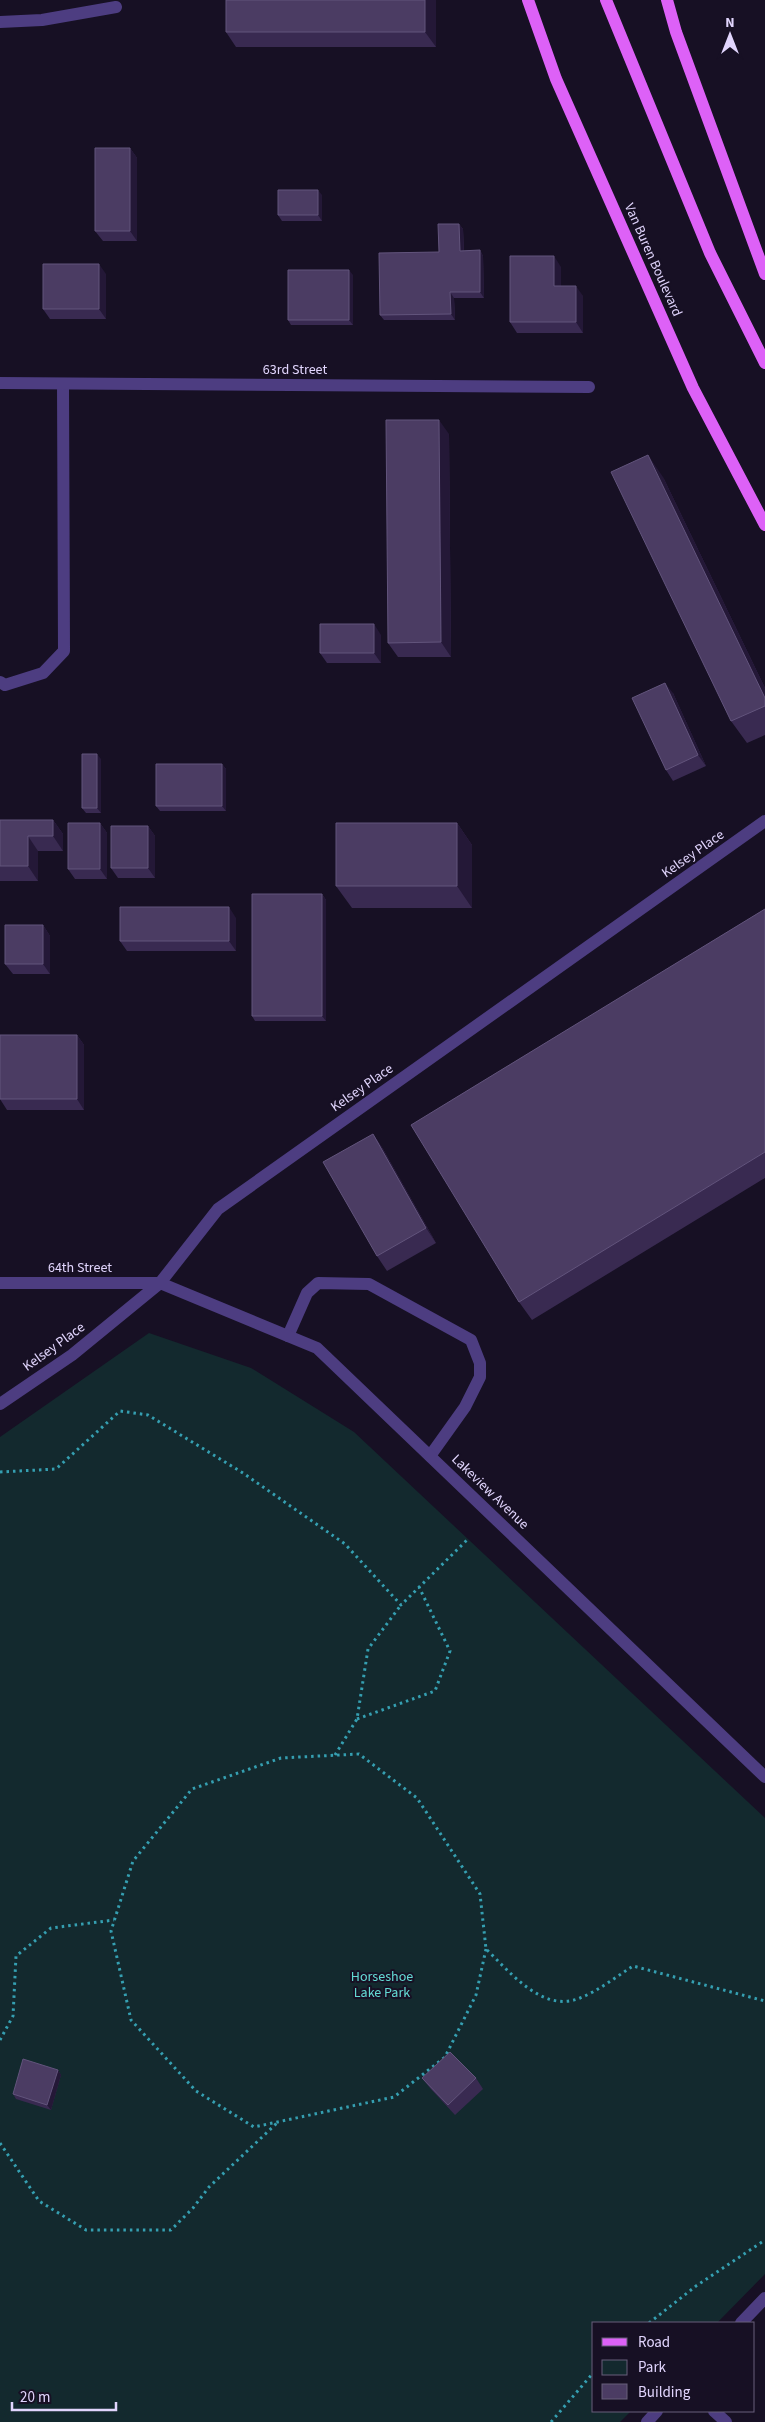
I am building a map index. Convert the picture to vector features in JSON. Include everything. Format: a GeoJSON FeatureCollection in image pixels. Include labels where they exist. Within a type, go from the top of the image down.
{"type":"FeatureCollection","features":[{"type":"Feature","properties":{"kind":"main road","name":"Van Buren Boulevard"},"geometry":{"type":"LineString","coordinates":[[528,0],[556,79],[693,388],[765,525]]}},
{"type":"Feature","properties":{"kind":"main road"},"geometry":{"type":"LineString","coordinates":[[606,0],[710,253],[765,363]]}},
{"type":"Feature","properties":{"kind":"main road"},"geometry":{"type":"LineString","coordinates":[[667,0],[676,32],[765,274]]}},
{"type":"Feature","properties":{"kind":"street"},"geometry":{"type":"LineString","coordinates":[[0,22],[42,20],[116,7]]}},
{"type":"Feature","properties":{"kind":"street","name":"63rd Street"},"geometry":{"type":"LineString","coordinates":[[0,383],[589,387]]}},
{"type":"Feature","properties":{"kind":"street"},"geometry":{"type":"LineString","coordinates":[[0,682],[5,685],[43,673],[64,651],[63,384]]}},
{"type":"Feature","properties":{"kind":"street","name":"Kelsey Place"},"geometry":{"type":"LineString","coordinates":[[0,1404],[72,1355],[160,1283],[218,1209],[765,821]]}},
{"type":"Feature","properties":{"kind":"street","name":"64th Street"},"geometry":{"type":"LineString","coordinates":[[0,1283],[160,1283]]}},
{"type":"Feature","properties":{"kind":"street","name":"Lakeview Avenue"},"geometry":{"type":"LineString","coordinates":[[160,1283],[317,1348],[765,1777]]}},
{"type":"Feature","properties":{"kind":"street"},"geometry":{"type":"LineString","coordinates":[[288,1336],[307,1293],[318,1283],[346,1283],[369,1284],[471,1340],[480,1363],[480,1377],[465,1407],[430,1456]]}},
{"type":"Feature","properties":{"kind":"street"},"geometry":{"type":"LineString","coordinates":[[742,2322],[765,2298]]}},
{"type":"Feature","properties":{"kind":"street"},"geometry":{"type":"LineString","coordinates":[[647,2422],[656,2412]]}},
{"type":"Feature","properties":{"kind":"street"},"geometry":{"type":"LineString","coordinates":[[715,2412],[726,2422]]}},
{"type":"Feature","properties":{"kind":"path"},"geometry":{"type":"LineString","coordinates":[[0,1472],[56,1468],[120,1411],[148,1415],[243,1472],[346,1544],[400,1605]]}},
{"type":"Feature","properties":{"kind":"path"},"geometry":{"type":"LineString","coordinates":[[335,1755],[357,1719],[368,1649],[400,1605],[468,1539]]}},
{"type":"Feature","properties":{"kind":"path"},"geometry":{"type":"LineString","coordinates":[[357,1719],[435,1691],[450,1651],[419,1587]]}},
{"type":"Feature","properties":{"kind":"path"},"geometry":{"type":"LineString","coordinates":[[359,1754],[417,1798],[480,1894],[486,1949],[476,1995],[445,2057],[394,2097],[254,2127],[196,2091],[131,2020],[111,1931],[114,1920],[133,1861],[192,1789],[281,1758],[359,1754]]}},
{"type":"Feature","properties":{"kind":"path"},"geometry":{"type":"LineString","coordinates":[[0,2040],[14,2016],[16,1956],[51,1928],[114,1920]]}},
{"type":"Feature","properties":{"kind":"path"},"geometry":{"type":"LineString","coordinates":[[486,1949],[518,1979],[550,2002],[578,1999],[633,1966],[765,2001]]}},
{"type":"Feature","properties":{"kind":"path"},"geometry":{"type":"LineString","coordinates":[[0,2143],[39,2201],[86,2230],[142,2232],[171,2230],[193,2208],[209,2187],[278,2123]]}},
{"type":"Feature","properties":{"kind":"path"},"geometry":{"type":"LineString","coordinates":[[651,2322],[696,2286],[765,2240]]}},
{"type":"Feature","properties":{"kind":"path"},"geometry":{"type":"LineString","coordinates":[[551,2422],[592,2374]]}},
{"type":"Feature","properties":{"kind":"green space","name":"Horseshoe Lake Park"},"geometry":{"type":"Polygon","coordinates":[[[149,1333],[251,1368],[354,1432],[765,1818],[765,2274],[718,2322],[592,2322],[592,2412],[630,2412],[620,2422],[0,2422],[0,1437],[149,1333]]]}},
{"type":"Feature","properties":{"kind":"building"},"geometry":{"type":"Polygon","coordinates":[[[226,0],[425,0],[425,32],[226,32],[226,0]]]}},
{"type":"Feature","properties":{"kind":"building"},"geometry":{"type":"Polygon","coordinates":[[[95,148],[130,148],[130,231],[95,231],[95,148]]]}},
{"type":"Feature","properties":{"kind":"building"},"geometry":{"type":"Polygon","coordinates":[[[278,190],[318,190],[318,215],[278,215],[278,190]]]}},
{"type":"Feature","properties":{"kind":"building"},"geometry":{"type":"Polygon","coordinates":[[[438,224],[459,224],[460,251],[480,250],[480,292],[450,292],[451,314],[380,315],[379,253],[439,252],[438,224]]]}},
{"type":"Feature","properties":{"kind":"building"},"geometry":{"type":"Polygon","coordinates":[[[510,256],[554,256],[554,286],[576,286],[576,322],[510,322],[510,256]]]}},
{"type":"Feature","properties":{"kind":"building"},"geometry":{"type":"Polygon","coordinates":[[[43,264],[99,264],[99,309],[43,309],[43,264]]]}},
{"type":"Feature","properties":{"kind":"building"},"geometry":{"type":"Polygon","coordinates":[[[288,270],[349,270],[349,320],[288,320],[288,270]]]}},
{"type":"Feature","properties":{"kind":"building"},"geometry":{"type":"Polygon","coordinates":[[[386,420],[439,420],[441,642],[388,643],[386,420]]]}},
{"type":"Feature","properties":{"kind":"building"},"geometry":{"type":"Polygon","coordinates":[[[648,455],[765,698],[765,706],[731,721],[611,472],[648,455]]]}},
{"type":"Feature","properties":{"kind":"building"},"geometry":{"type":"Polygon","coordinates":[[[320,624],[374,624],[374,653],[320,653],[320,624]]]}},
{"type":"Feature","properties":{"kind":"building"},"geometry":{"type":"Polygon","coordinates":[[[665,683],[698,755],[666,770],[632,698],[665,683]]]}},
{"type":"Feature","properties":{"kind":"building"},"geometry":{"type":"Polygon","coordinates":[[[82,754],[97,754],[97,808],[82,808],[82,754]]]}},
{"type":"Feature","properties":{"kind":"building"},"geometry":{"type":"Polygon","coordinates":[[[156,764],[222,764],[222,806],[156,806],[156,764]]]}},
{"type":"Feature","properties":{"kind":"building"},"geometry":{"type":"Polygon","coordinates":[[[0,820],[53,820],[53,836],[28,836],[28,866],[0,866],[0,820]]]}},
{"type":"Feature","properties":{"kind":"building"},"geometry":{"type":"Polygon","coordinates":[[[68,823],[100,823],[100,869],[68,869],[68,823]]]}},
{"type":"Feature","properties":{"kind":"building"},"geometry":{"type":"Polygon","coordinates":[[[336,823],[457,823],[457,886],[336,886],[336,823]]]}},
{"type":"Feature","properties":{"kind":"building"},"geometry":{"type":"Polygon","coordinates":[[[111,826],[148,826],[148,868],[111,868],[111,826]]]}},
{"type":"Feature","properties":{"kind":"building"},"geometry":{"type":"Polygon","coordinates":[[[252,894],[322,894],[322,1016],[252,1016],[252,894]]]}},
{"type":"Feature","properties":{"kind":"building"},"geometry":{"type":"Polygon","coordinates":[[[120,907],[229,907],[229,941],[120,941],[120,907]]]}},
{"type":"Feature","properties":{"kind":"building"},"geometry":{"type":"Polygon","coordinates":[[[765,909],[765,1152],[519,1302],[411,1125],[765,909]]]}},
{"type":"Feature","properties":{"kind":"building"},"geometry":{"type":"Polygon","coordinates":[[[5,925],[43,925],[43,964],[5,964],[5,925]]]}},
{"type":"Feature","properties":{"kind":"building"},"geometry":{"type":"Polygon","coordinates":[[[0,1035],[77,1035],[77,1099],[0,1099],[0,1035]]]}},
{"type":"Feature","properties":{"kind":"building"},"geometry":{"type":"Polygon","coordinates":[[[373,1134],[426,1228],[377,1256],[323,1162],[373,1134]]]}},
{"type":"Feature","properties":{"kind":"building"},"geometry":{"type":"Polygon","coordinates":[[[450,2052],[476,2078],[448,2105],[422,2078],[450,2052]]]}},
{"type":"Feature","properties":{"kind":"building"},"geometry":{"type":"Polygon","coordinates":[[[23,2059],[58,2070],[47,2105],[13,2094],[23,2059]]]}}]}
